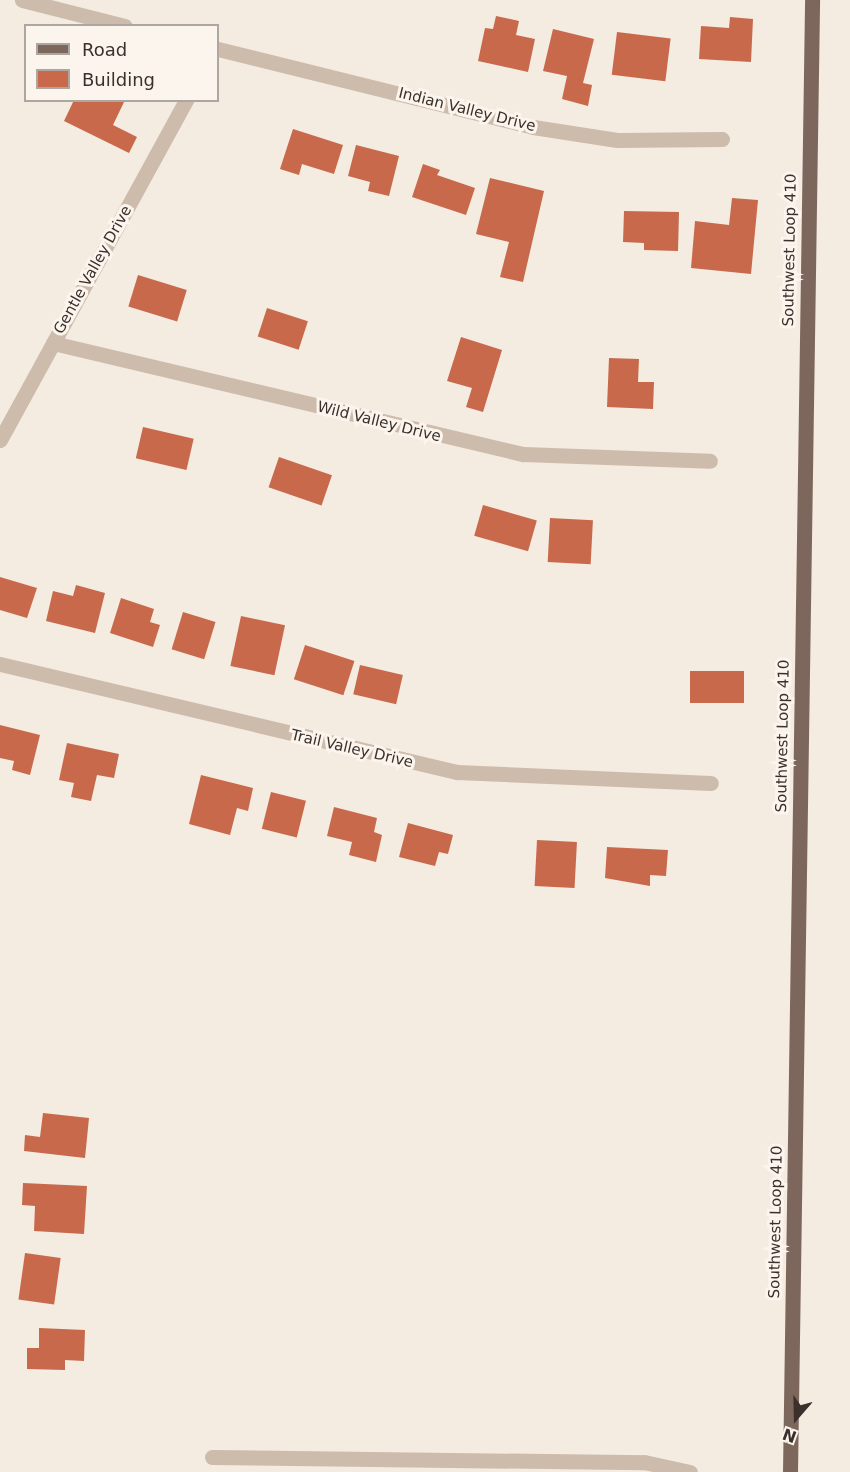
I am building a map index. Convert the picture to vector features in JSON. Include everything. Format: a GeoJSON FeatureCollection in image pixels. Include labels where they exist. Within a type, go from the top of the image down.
{"type":"FeatureCollection","features":[{"type":"Feature","properties":{"kind":"main road","name":"Southwest Loop 410"},"geometry":{"type":"LineString","coordinates":[[790,1472],[812,0]]}},
{"type":"Feature","properties":{"kind":"street"},"geometry":{"type":"LineString","coordinates":[[22,0],[117,24]]}},
{"type":"Feature","properties":{"kind":"street","name":"Indian Valley Drive"},"geometry":{"type":"LineString","coordinates":[[219,48],[533,127],[617,140],[722,139]]}},
{"type":"Feature","properties":{"kind":"street","name":"Gentle Valley Drive"},"geometry":{"type":"LineString","coordinates":[[0,440],[185,102]]}},
{"type":"Feature","properties":{"kind":"street","name":"Wild Valley Drive"},"geometry":{"type":"LineString","coordinates":[[53,343],[523,454],[710,461]]}},
{"type":"Feature","properties":{"kind":"street","name":"Trail Valley Drive"},"geometry":{"type":"LineString","coordinates":[[0,664],[457,772],[711,783]]}},
{"type":"Feature","properties":{"kind":"street"},"geometry":{"type":"LineString","coordinates":[[212,1457],[350,1465],[423,1466],[559,1467],[644,1462],[690,1472]]}},
{"type":"Feature","properties":{"kind":"building"},"geometry":{"type":"Polygon","coordinates":[[[496,16],[519,21],[516,35],[535,39],[528,72],[478,61],[485,28],[493,29],[496,16]]]}},
{"type":"Feature","properties":{"kind":"building"},"geometry":{"type":"Polygon","coordinates":[[[730,17],[753,19],[751,62],[699,59],[701,26],[729,28],[730,17]]]}},
{"type":"Feature","properties":{"kind":"building"},"geometry":{"type":"Polygon","coordinates":[[[553,29],[594,39],[583,83],[592,85],[588,106],[562,99],[567,76],[543,71],[553,29]]]}},
{"type":"Feature","properties":{"kind":"building"},"geometry":{"type":"Polygon","coordinates":[[[617,32],[671,39],[665,81],[612,75],[617,32]]]}},
{"type":"Feature","properties":{"kind":"building"},"geometry":{"type":"Polygon","coordinates":[[[73,102],[124,102],[113,125],[137,137],[129,153],[64,121],[73,102]]]}},
{"type":"Feature","properties":{"kind":"building"},"geometry":{"type":"Polygon","coordinates":[[[293,129],[343,145],[334,174],[302,164],[299,175],[280,169],[293,129]]]}},
{"type":"Feature","properties":{"kind":"building"},"geometry":{"type":"Polygon","coordinates":[[[356,145],[399,156],[389,196],[368,191],[370,182],[348,176],[356,145]]]}},
{"type":"Feature","properties":{"kind":"building"},"geometry":{"type":"Polygon","coordinates":[[[423,164],[440,170],[437,175],[475,188],[466,215],[412,197],[423,164]]]}},
{"type":"Feature","properties":{"kind":"building"},"geometry":{"type":"Polygon","coordinates":[[[490,178],[544,191],[523,282],[500,277],[509,242],[476,234],[490,178]]]}},
{"type":"Feature","properties":{"kind":"building"},"geometry":{"type":"Polygon","coordinates":[[[732,198],[758,200],[751,274],[691,268],[695,221],[729,225],[732,198]]]}},
{"type":"Feature","properties":{"kind":"building"},"geometry":{"type":"Polygon","coordinates":[[[624,211],[679,212],[678,251],[644,250],[644,243],[623,242],[624,211]]]}},
{"type":"Feature","properties":{"kind":"building"},"geometry":{"type":"Polygon","coordinates":[[[138,275],[187,290],[177,321],[128,307],[138,275]]]}},
{"type":"Feature","properties":{"kind":"building"},"geometry":{"type":"Polygon","coordinates":[[[267,308],[308,321],[299,350],[258,337],[267,308]]]}},
{"type":"Feature","properties":{"kind":"building"},"geometry":{"type":"Polygon","coordinates":[[[461,337],[502,350],[483,412],[466,407],[472,388],[447,381],[461,337]]]}},
{"type":"Feature","properties":{"kind":"building"},"geometry":{"type":"Polygon","coordinates":[[[609,358],[639,359],[638,382],[654,382],[653,409],[607,407],[609,358]]]}},
{"type":"Feature","properties":{"kind":"building"},"geometry":{"type":"Polygon","coordinates":[[[143,427],[194,439],[186,470],[136,458],[143,427]]]}},
{"type":"Feature","properties":{"kind":"building"},"geometry":{"type":"Polygon","coordinates":[[[279,457],[332,475],[322,505],[269,487],[279,457]]]}},
{"type":"Feature","properties":{"kind":"building"},"geometry":{"type":"Polygon","coordinates":[[[483,505],[537,520],[528,551],[474,536],[483,505]]]}},
{"type":"Feature","properties":{"kind":"building"},"geometry":{"type":"Polygon","coordinates":[[[550,518],[593,520],[591,564],[548,562],[550,518]]]}},
{"type":"Feature","properties":{"kind":"building"},"geometry":{"type":"Polygon","coordinates":[[[0,577],[37,588],[27,618],[0,610],[0,577]]]}},
{"type":"Feature","properties":{"kind":"building"},"geometry":{"type":"Polygon","coordinates":[[[76,585],[105,593],[95,633],[46,621],[53,591],[73,596],[76,585]]]}},
{"type":"Feature","properties":{"kind":"building"},"geometry":{"type":"Polygon","coordinates":[[[121,598],[154,609],[150,622],[160,625],[153,647],[110,633],[121,598]]]}},
{"type":"Feature","properties":{"kind":"building"},"geometry":{"type":"Polygon","coordinates":[[[183,612],[216,622],[204,659],[172,649],[183,612]]]}},
{"type":"Feature","properties":{"kind":"building"},"geometry":{"type":"Polygon","coordinates":[[[241,616],[285,625],[274,675],[230,666],[241,616]]]}},
{"type":"Feature","properties":{"kind":"building"},"geometry":{"type":"Polygon","coordinates":[[[305,645],[354,661],[343,695],[294,679],[305,645]]]}},
{"type":"Feature","properties":{"kind":"building"},"geometry":{"type":"Polygon","coordinates":[[[360,665],[403,675],[396,704],[353,694],[360,665]]]}},
{"type":"Feature","properties":{"kind":"building"},"geometry":{"type":"Polygon","coordinates":[[[690,671],[744,671],[744,703],[690,703],[690,671]]]}},
{"type":"Feature","properties":{"kind":"building"},"geometry":{"type":"Polygon","coordinates":[[[0,725],[40,735],[30,775],[12,770],[14,761],[0,758],[0,725]]]}},
{"type":"Feature","properties":{"kind":"building"},"geometry":{"type":"Polygon","coordinates":[[[67,743],[119,754],[114,778],[97,775],[91,801],[71,797],[74,783],[59,780],[67,743]]]}},
{"type":"Feature","properties":{"kind":"building"},"geometry":{"type":"Polygon","coordinates":[[[201,775],[253,788],[248,811],[237,808],[230,835],[189,824],[201,775]]]}},
{"type":"Feature","properties":{"kind":"building"},"geometry":{"type":"Polygon","coordinates":[[[271,792],[306,801],[297,838],[262,829],[271,792]]]}},
{"type":"Feature","properties":{"kind":"building"},"geometry":{"type":"Polygon","coordinates":[[[334,807],[377,818],[374,832],[382,835],[376,862],[349,855],[352,842],[327,836],[334,807]]]}},
{"type":"Feature","properties":{"kind":"building"},"geometry":{"type":"Polygon","coordinates":[[[408,823],[453,835],[448,854],[439,852],[435,866],[399,857],[408,823]]]}},
{"type":"Feature","properties":{"kind":"building"},"geometry":{"type":"Polygon","coordinates":[[[537,840],[577,842],[575,888],[535,886],[537,840]]]}},
{"type":"Feature","properties":{"kind":"building"},"geometry":{"type":"Polygon","coordinates":[[[607,847],[668,850],[666,876],[650,875],[650,886],[605,878],[607,847]]]}},
{"type":"Feature","properties":{"kind":"building"},"geometry":{"type":"Polygon","coordinates":[[[43,1113],[89,1118],[85,1158],[24,1151],[25,1135],[40,1137],[43,1113]]]}},
{"type":"Feature","properties":{"kind":"building"},"geometry":{"type":"Polygon","coordinates":[[[23,1183],[87,1186],[84,1234],[34,1231],[35,1206],[22,1205],[23,1183]]]}},
{"type":"Feature","properties":{"kind":"building"},"geometry":{"type":"Polygon","coordinates":[[[25,1253],[61,1258],[54,1305],[18,1300],[25,1253]]]}},
{"type":"Feature","properties":{"kind":"building"},"geometry":{"type":"Polygon","coordinates":[[[39,1328],[85,1330],[84,1361],[65,1360],[65,1370],[27,1369],[27,1348],[39,1348],[39,1328]]]}}]}
